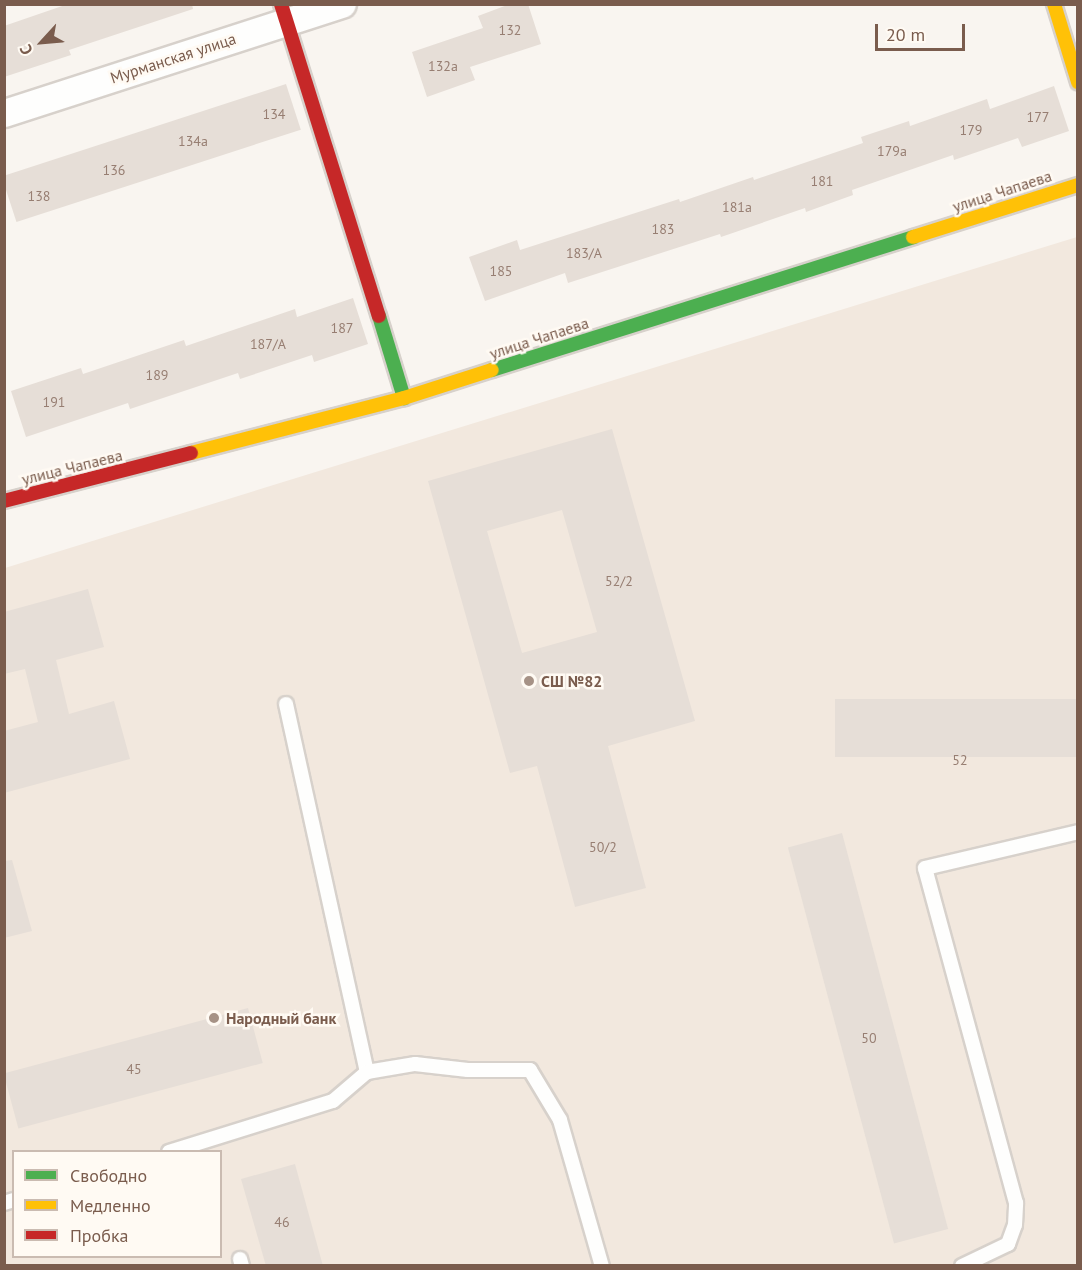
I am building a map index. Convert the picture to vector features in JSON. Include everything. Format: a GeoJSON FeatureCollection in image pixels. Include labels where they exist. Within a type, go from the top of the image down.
{"type":"FeatureCollection","features":[{"type":"Feature","properties":{"kind":"street","name":"Мурманская улица"},"geometry":{"type":"LineString","coordinates":[[4,113],[284,13],[342,4]]}},
{"type":"Feature","properties":{"kind":"street"},"geometry":{"type":"LineString","coordinates":[[1054,4],[1077,82]]}},
{"type":"Feature","properties":{"kind":"street"},"geometry":{"type":"LineString","coordinates":[[284,13],[404,398]]}},
{"type":"Feature","properties":{"kind":"street","name":"улица Чапаева"},"geometry":{"type":"LineString","coordinates":[[4,501],[404,398],[1077,185]]}},
{"type":"Feature","properties":{"kind":"lane"},"geometry":{"type":"LineString","coordinates":[[286,704],[367,1072]]}},
{"type":"Feature","properties":{"kind":"lane"},"geometry":{"type":"LineString","coordinates":[[962,1266],[1008,1244],[1015,1225],[1016,1203],[925,868],[1077,832]]}},
{"type":"Feature","properties":{"kind":"lane"},"geometry":{"type":"LineString","coordinates":[[175,1150],[333,1101],[367,1072],[415,1064],[468,1070],[530,1070],[560,1120],[602,1266]]}},
{"type":"Feature","properties":{"kind":"shaded area"},"geometry":{"type":"Polygon","coordinates":[[[1077,237],[1077,1265],[5,1266],[5,568],[1077,237]]]}},
{"type":"Feature","properties":{"kind":"building"},"geometry":{"type":"Polygon","coordinates":[[[68,4],[192,4],[193,9],[69,50],[71,55],[4,77],[4,26],[68,4]]]}},
{"type":"Feature","properties":{"kind":"building"},"geometry":{"type":"Polygon","coordinates":[[[510,4],[528,4],[541,44],[470,67],[475,80],[427,97],[412,52],[483,28],[478,16],[510,4]]]}},
{"type":"Feature","properties":{"kind":"building"},"geometry":{"type":"Polygon","coordinates":[[[286,84],[301,130],[16,222],[4,184],[4,176],[286,84]]]}},
{"type":"Feature","properties":{"kind":"building"},"geometry":{"type":"Polygon","coordinates":[[[1054,86],[1069,131],[1022,147],[1018,138],[954,160],[953,155],[852,190],[853,195],[806,212],[805,208],[721,237],[720,234],[568,283],[565,273],[485,301],[469,257],[517,240],[520,250],[679,199],[680,202],[753,177],[754,180],[863,143],[861,137],[909,121],[910,126],[987,99],[990,109],[1054,86]]]}},
{"type":"Feature","properties":{"kind":"building"},"geometry":{"type":"Polygon","coordinates":[[[353,298],[368,344],[314,362],[312,355],[240,379],[238,373],[130,409],[128,403],[26,437],[11,391],[81,368],[83,374],[184,340],[186,346],[295,309],[297,317],[353,298]]]}},
{"type":"Feature","properties":{"kind":"building"},"geometry":{"type":"Polygon","coordinates":[[[612,429],[695,721],[608,746],[646,888],[575,907],[537,766],[510,773],[428,481],[612,429]],[[562,510],[487,531],[522,653],[597,632],[562,510]]]}},
{"type":"Feature","properties":{"kind":"building"},"geometry":{"type":"Polygon","coordinates":[[[88,589],[104,647],[56,660],[69,714],[114,701],[130,759],[4,793],[4,731],[38,722],[25,669],[4,674],[4,612],[88,589]]]}},
{"type":"Feature","properties":{"kind":"building"},"geometry":{"type":"Polygon","coordinates":[[[835,699],[1077,699],[1077,757],[835,757],[835,699]]]}},
{"type":"Feature","properties":{"kind":"building"},"geometry":{"type":"Polygon","coordinates":[[[842,833],[948,1229],[894,1244],[788,847],[842,833]]]}},
{"type":"Feature","properties":{"kind":"building"},"geometry":{"type":"Polygon","coordinates":[[[12,860],[32,931],[4,938],[4,861],[12,860]]]}},
{"type":"Feature","properties":{"kind":"building"},"geometry":{"type":"Polygon","coordinates":[[[248,1008],[263,1063],[18,1129],[4,1073],[248,1008]]]}},
{"type":"Feature","properties":{"kind":"building"},"geometry":{"type":"Polygon","coordinates":[[[295,1164],[323,1266],[266,1266],[241,1179],[295,1164]]]}},
{"type":"Feature","properties":{"kind":"traffic: fast"},"geometry":{"type":"LineString","coordinates":[[492,370],[913,237]]}},
{"type":"Feature","properties":{"kind":"traffic: fast"},"geometry":{"type":"LineString","coordinates":[[379,316],[404,398]]}},
{"type":"Feature","properties":{"kind":"traffic: slow"},"geometry":{"type":"LineString","coordinates":[[1054,4],[1078,82]]}},
{"type":"Feature","properties":{"kind":"traffic: slow"},"geometry":{"type":"LineString","coordinates":[[913,237],[1078,185]]}},
{"type":"Feature","properties":{"kind":"traffic: slow"},"geometry":{"type":"LineString","coordinates":[[191,453],[404,398],[492,370]]}},
{"type":"Feature","properties":{"kind":"traffic: jam"},"geometry":{"type":"LineString","coordinates":[[281,4],[379,316]]}},
{"type":"Feature","properties":{"kind":"traffic: jam"},"geometry":{"type":"LineString","coordinates":[[4,501],[191,453]]}},
{"type":"Feature","properties":{"kind":"place","name":"СШ №82"},"geometry":{"type":"Point","coordinates":[529,681]}},
{"type":"Feature","properties":{"kind":"place","name":"Народный банк"},"geometry":{"type":"Point","coordinates":[214,1018]}}]}
